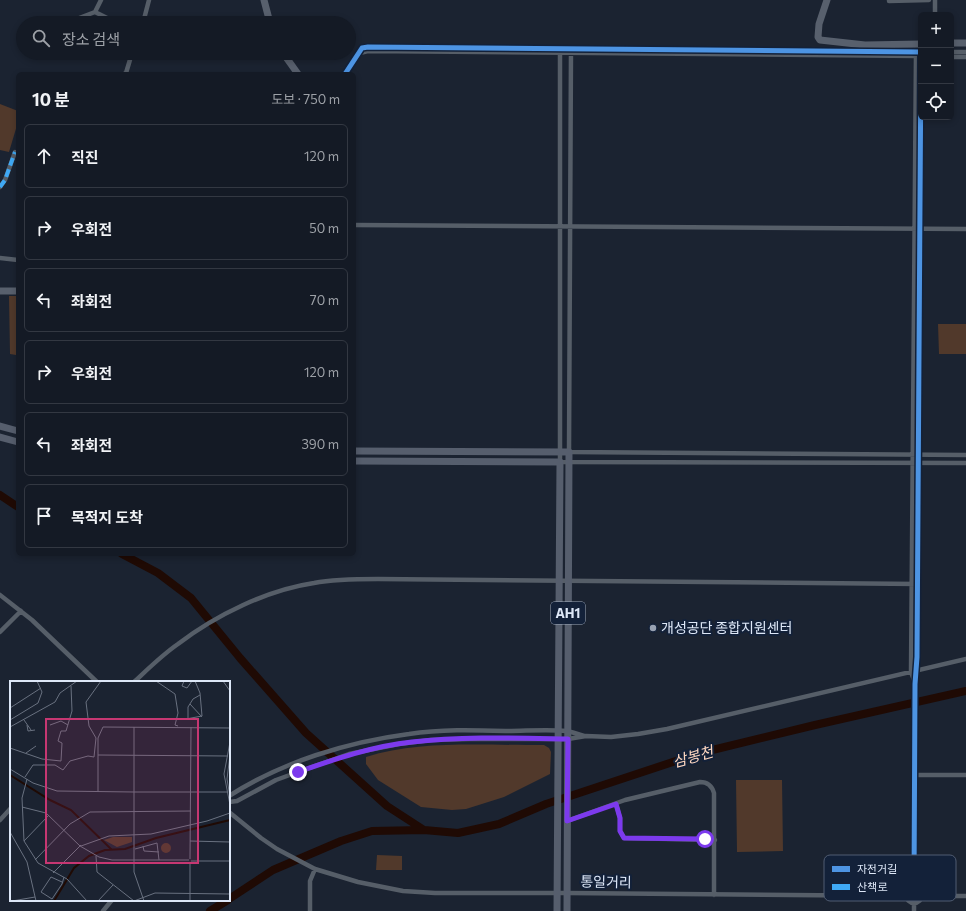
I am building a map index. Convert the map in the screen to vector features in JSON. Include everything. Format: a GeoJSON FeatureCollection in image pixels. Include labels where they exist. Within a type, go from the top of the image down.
{"type":"FeatureCollection","features":[{"type":"Feature","properties":{"kind":"main road"},"geometry":{"type":"LineString","coordinates":[[0,426],[16,430]]}},
{"type":"Feature","properties":{"kind":"main road"},"geometry":{"type":"LineString","coordinates":[[0,437],[16,441]]}},
{"type":"Feature","properties":{"kind":"main road"},"geometry":{"type":"LineString","coordinates":[[356,451],[569,452]]}},
{"type":"Feature","properties":{"kind":"main road","name":"AH1"},"geometry":{"type":"LineString","coordinates":[[567,911],[569,452]]}},
{"type":"Feature","properties":{"kind":"main road"},"geometry":{"type":"LineString","coordinates":[[356,461],[560,462]]}},
{"type":"Feature","properties":{"kind":"main road","name":"AH1"},"geometry":{"type":"LineString","coordinates":[[557,911],[560,462]]}},
{"type":"Feature","properties":{"kind":"street"},"geometry":{"type":"LineString","coordinates":[[84,16],[95,12],[101,0]]}},
{"type":"Feature","properties":{"kind":"street"},"geometry":{"type":"LineString","coordinates":[[145,16],[149,0]]}},
{"type":"Feature","properties":{"kind":"street"},"geometry":{"type":"LineString","coordinates":[[264,0],[268,16]]}},
{"type":"Feature","properties":{"kind":"street"},"geometry":{"type":"LineString","coordinates":[[827,0],[819,24],[818,37],[820,40],[865,45],[918,44]]}},
{"type":"Feature","properties":{"kind":"street"},"geometry":{"type":"LineString","coordinates":[[889,0],[929,0]]}},
{"type":"Feature","properties":{"kind":"street"},"geometry":{"type":"LineString","coordinates":[[935,0],[935,12]]}},
{"type":"Feature","properties":{"kind":"street"},"geometry":{"type":"LineString","coordinates":[[95,12],[103,16]]}},
{"type":"Feature","properties":{"kind":"street"},"geometry":{"type":"LineString","coordinates":[[954,43],[966,43]]}},
{"type":"Feature","properties":{"kind":"street"},"geometry":{"type":"LineString","coordinates":[[357,55],[362,48],[368,47],[560,51]]}},
{"type":"Feature","properties":{"kind":"street"},"geometry":{"type":"LineString","coordinates":[[357,55],[368,51],[571,51],[917,55]]}},
{"type":"Feature","properties":{"kind":"street"},"geometry":{"type":"LineString","coordinates":[[560,51],[560,462],[966,462]]}},
{"type":"Feature","properties":{"kind":"street"},"geometry":{"type":"LineString","coordinates":[[571,51],[569,452],[966,455]]}},
{"type":"Feature","properties":{"kind":"street"},"geometry":{"type":"LineString","coordinates":[[954,52],[966,52]]}},
{"type":"Feature","properties":{"kind":"street"},"geometry":{"type":"LineString","coordinates":[[915,684],[911,672],[914,229],[917,55]]}},
{"type":"Feature","properties":{"kind":"street"},"geometry":{"type":"LineString","coordinates":[[914,855],[915,684],[917,670],[918,584],[920,229],[917,55]]}},
{"type":"Feature","properties":{"kind":"street"},"geometry":{"type":"LineString","coordinates":[[954,57],[966,57]]}},
{"type":"Feature","properties":{"kind":"street"},"geometry":{"type":"LineString","coordinates":[[126,72],[129,60]]}},
{"type":"Feature","properties":{"kind":"street"},"geometry":{"type":"LineString","coordinates":[[288,60],[297,72]]}},
{"type":"Feature","properties":{"kind":"street"},"geometry":{"type":"LineString","coordinates":[[346,72],[354,60]]}},
{"type":"Feature","properties":{"kind":"street"},"geometry":{"type":"LineString","coordinates":[[0,188],[5,180],[15,152]]}},
{"type":"Feature","properties":{"kind":"street"},"geometry":{"type":"LineString","coordinates":[[356,225],[966,229]]}},
{"type":"Feature","properties":{"kind":"street"},"geometry":{"type":"LineString","coordinates":[[0,258],[16,260]]}},
{"type":"Feature","properties":{"kind":"street"},"geometry":{"type":"LineString","coordinates":[[0,291],[16,291]]}},
{"type":"Feature","properties":{"kind":"street"},"geometry":{"type":"LineString","coordinates":[[135,681],[178,644],[220,618],[262,596],[314,583],[342,580],[378,579],[918,584]]}},
{"type":"Feature","properties":{"kind":"street"},"geometry":{"type":"LineString","coordinates":[[0,595],[21,611],[96,681]]}},
{"type":"Feature","properties":{"kind":"street"},"geometry":{"type":"LineString","coordinates":[[0,632],[21,611]]}},
{"type":"Feature","properties":{"kind":"street"},"geometry":{"type":"LineString","coordinates":[[230,795],[273,772],[341,747],[396,736],[428,732],[468,730],[558,735],[568,739],[586,736],[638,734],[666,729],[966,659]]}},
{"type":"Feature","properties":{"kind":"street"},"geometry":{"type":"LineString","coordinates":[[230,802],[237,801],[276,780],[329,761],[350,754],[399,744],[431,740],[558,735],[568,731],[586,736]]}},
{"type":"Feature","properties":{"kind":"street"},"geometry":{"type":"LineString","coordinates":[[915,774],[966,775]]}},
{"type":"Feature","properties":{"kind":"street"},"geometry":{"type":"LineString","coordinates":[[567,821],[646,794],[700,782],[707,783],[713,789],[714,793],[714,895]]}},
{"type":"Feature","properties":{"kind":"street"},"geometry":{"type":"LineString","coordinates":[[616,804],[620,818],[620,831],[624,838],[715,840]]}},
{"type":"Feature","properties":{"kind":"street"},"geometry":{"type":"LineString","coordinates":[[0,820],[10,809]]}},
{"type":"Feature","properties":{"kind":"street","name":"통일거리"},"geometry":{"type":"LineString","coordinates":[[230,813],[277,849],[310,867],[358,882],[421,893],[824,896]]}},
{"type":"Feature","properties":{"kind":"street"},"geometry":{"type":"LineString","coordinates":[[310,911],[310,881],[315,869]]}},
{"type":"Feature","properties":{"kind":"street"},"geometry":{"type":"LineString","coordinates":[[103,911],[111,901]]}},
{"type":"Feature","properties":{"kind":"street"},"geometry":{"type":"LineString","coordinates":[[908,901],[914,904],[921,901]]}},
{"type":"Feature","properties":{"kind":"street"},"geometry":{"type":"LineString","coordinates":[[914,904],[914,911]]}},
{"type":"Feature","properties":{"kind":"shaded area"},"geometry":{"type":"Polygon","coordinates":[[[0,104],[16,110],[16,129],[9,152],[0,150],[0,104]]]}},
{"type":"Feature","properties":{"kind":"shaded area"},"geometry":{"type":"Polygon","coordinates":[[[9,296],[16,296],[16,355],[10,354],[9,296]]]}},
{"type":"Feature","properties":{"kind":"shaded area"},"geometry":{"type":"Polygon","coordinates":[[[938,324],[966,324],[966,354],[939,354],[938,324]]]}},
{"type":"Feature","properties":{"kind":"shaded area"},"geometry":{"type":"Polygon","coordinates":[[[446,745],[544,745],[549,748],[551,752],[550,774],[504,797],[466,809],[452,810],[421,807],[378,780],[366,764],[366,757],[405,748],[446,745]]]}},
{"type":"Feature","properties":{"kind":"shaded area"},"geometry":{"type":"Polygon","coordinates":[[[736,780],[782,780],[783,851],[737,852],[736,780]]]}},
{"type":"Feature","properties":{"kind":"shaded area"},"geometry":{"type":"Polygon","coordinates":[[[377,855],[402,856],[402,870],[376,870],[377,855]]]}},
{"type":"Feature","properties":{"kind":"waterway"},"geometry":{"type":"LineString","coordinates":[[0,495],[16,506]]}},
{"type":"Feature","properties":{"kind":"waterway"},"geometry":{"type":"LineString","coordinates":[[126,556],[158,573],[191,598],[240,658],[306,733],[387,806],[424,830]]}},
{"type":"Feature","properties":{"kind":"waterway","name":"삼봉천"},"geometry":{"type":"LineString","coordinates":[[230,898],[273,870],[341,841],[372,831],[424,830],[458,833],[499,824],[546,804],[700,753],[966,691]]}},
{"type":"Feature","properties":{"kind":"waterway"},"geometry":{"type":"LineString","coordinates":[[210,911],[226,901]]}},
{"type":"Feature","properties":{"kind":"marked path"},"geometry":{"type":"LineString","coordinates":[[0,187],[5,180],[15,152]]}},
{"type":"Feature","properties":{"kind":"cycle path"},"geometry":{"type":"LineString","coordinates":[[356,57],[362,48],[368,47],[921,52],[914,855]]}},
{"type":"Feature","properties":{"kind":"cycle path"},"geometry":{"type":"LineString","coordinates":[[346,72],[354,60]]}},
{"type":"Feature","properties":{"kind":"place","name":"개성공단 종합지원센터"},"geometry":{"type":"Point","coordinates":[653,628]}},
{"type":"Feature","properties":{"kind":"route"},"geometry":{"type":"LineString","coordinates":[[298,772],[362,751],[412,742],[497,738],[568,739],[567,821],[616,804],[620,815],[620,831],[624,838],[705,839]]}}]}
